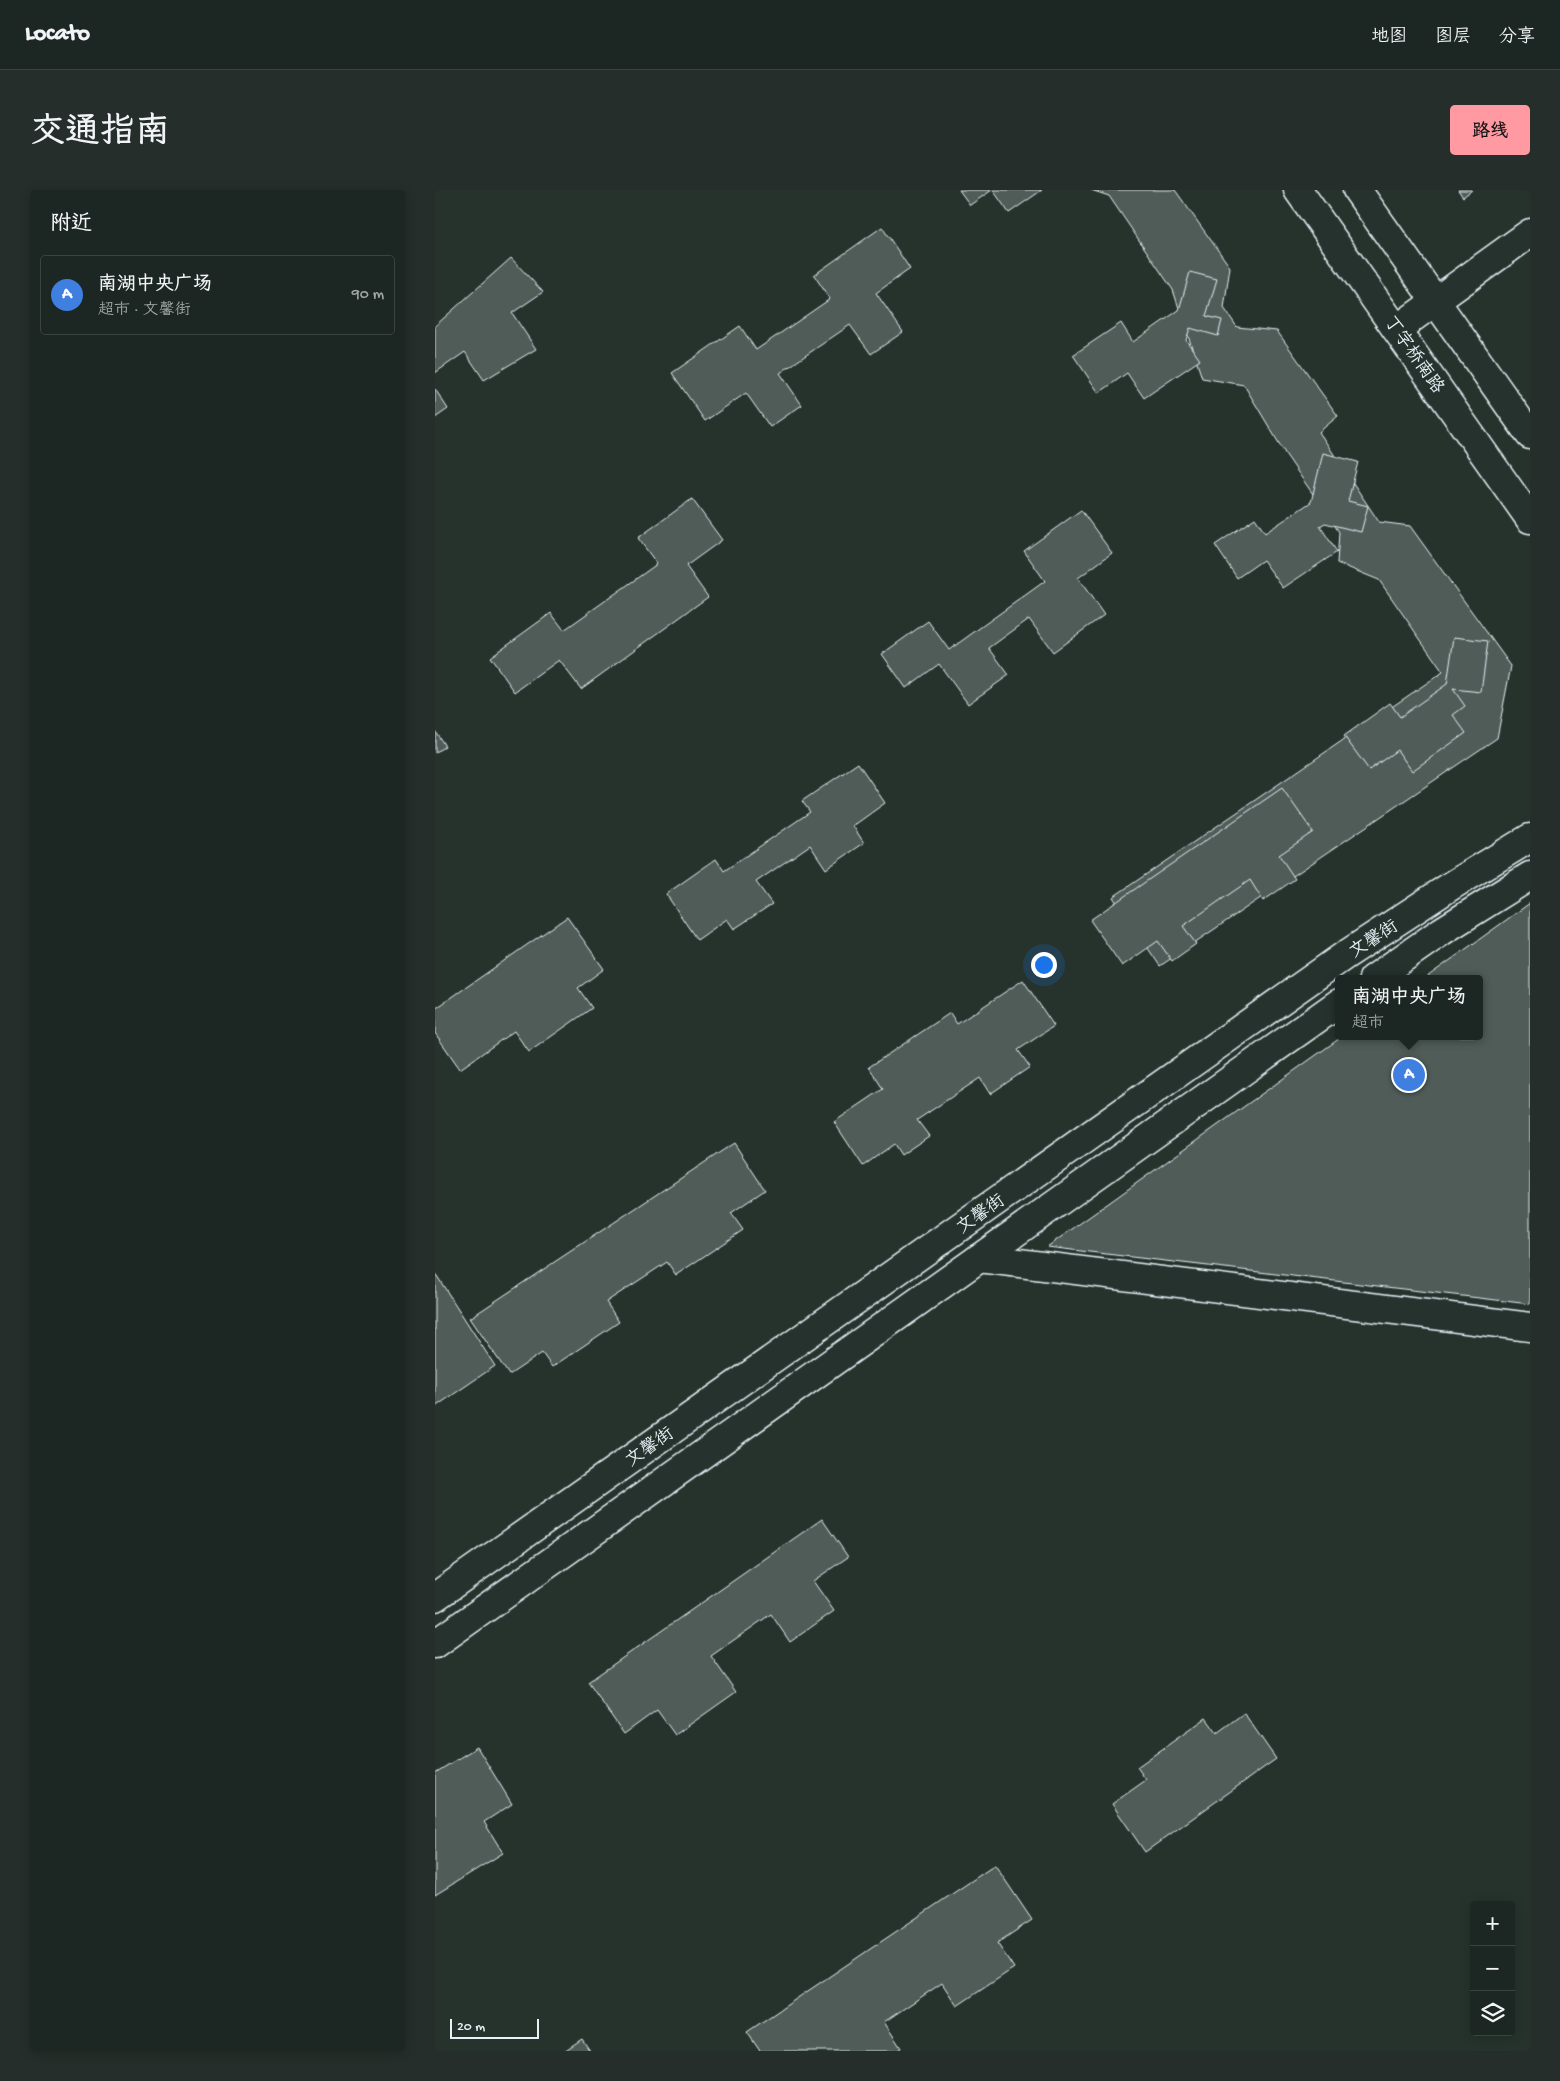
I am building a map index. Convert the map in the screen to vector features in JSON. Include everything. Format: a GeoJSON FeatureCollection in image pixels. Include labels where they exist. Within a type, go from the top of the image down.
{"type":"FeatureCollection","features":[{"type":"Feature","properties":{"kind":"main road","name":"丁字桥南路"},"geometry":{"type":"LineString","coordinates":[[1298,190],[1530,519]]}},
{"type":"Feature","properties":{"kind":"main road"},"geometry":{"type":"LineString","coordinates":[[1357,190],[1530,435]]}},
{"type":"Feature","properties":{"kind":"main road"},"geometry":{"type":"LineString","coordinates":[[1397,329],[1530,233]]}},
{"type":"Feature","properties":{"kind":"main road","name":"文馨街"},"geometry":{"type":"LineString","coordinates":[[435,1597],[1336,962],[1451,886],[1530,838]]}},
{"type":"Feature","properties":{"kind":"main road","name":"文馨街"},"geometry":{"type":"LineString","coordinates":[[1379,975],[1442,931],[1530,876]]}},
{"type":"Feature","properties":{"kind":"main road","name":"文馨街"},"geometry":{"type":"LineString","coordinates":[[435,1644],[1335,1005]]}},
{"type":"Feature","properties":{"kind":"main road"},"geometry":{"type":"LineString","coordinates":[[979,1258],[1530,1328]]}},
{"type":"Feature","properties":{"kind":"building"},"geometry":{"type":"Polygon","coordinates":[[[959,190],[992,190],[970,205],[959,190]]]}},
{"type":"Feature","properties":{"kind":"building"},"geometry":{"type":"Polygon","coordinates":[[[993,190],[1042,190],[1009,213],[993,190]]]}},
{"type":"Feature","properties":{"kind":"building"},"geometry":{"type":"Polygon","coordinates":[[[1091,190],[1175,190],[1230,267],[1224,308],[1237,327],[1277,331],[1338,416],[1319,432],[1379,522],[1410,526],[1511,666],[1497,738],[1160,966],[1113,897],[1443,672],[1379,580],[1337,563],[1339,532],[1286,455],[1244,385],[1202,378],[1173,290],[1109,196],[1091,190]]]}},
{"type":"Feature","properties":{"kind":"building"},"geometry":{"type":"Polygon","coordinates":[[[1458,190],[1472,190],[1463,197],[1458,190]]]}},
{"type":"Feature","properties":{"kind":"building"},"geometry":{"type":"Polygon","coordinates":[[[882,227],[910,269],[876,293],[903,332],[871,354],[850,325],[780,373],[802,405],[770,427],[746,393],[705,421],[672,373],[740,326],[756,350],[830,299],[814,275],[882,227]]]}},
{"type":"Feature","properties":{"kind":"building"},"geometry":{"type":"Polygon","coordinates":[[[511,258],[543,292],[512,313],[536,349],[484,380],[465,352],[435,373],[435,326],[511,258]]]}},
{"type":"Feature","properties":{"kind":"building"},"geometry":{"type":"Polygon","coordinates":[[[1190,272],[1217,279],[1206,316],[1222,320],[1218,336],[1190,328],[1186,340],[1200,360],[1144,398],[1127,373],[1099,393],[1073,355],[1121,323],[1133,342],[1179,310],[1190,272]]]}},
{"type":"Feature","properties":{"kind":"building"},"geometry":{"type":"Polygon","coordinates":[[[435,389],[448,409],[435,418],[435,389]]]}},
{"type":"Feature","properties":{"kind":"building"},"geometry":{"type":"Polygon","coordinates":[[[1323,453],[1358,462],[1348,501],[1368,506],[1361,532],[1325,523],[1320,526],[1337,552],[1283,588],[1263,560],[1237,578],[1215,545],[1255,518],[1265,533],[1311,502],[1323,453]]]}},
{"type":"Feature","properties":{"kind":"building"},"geometry":{"type":"Polygon","coordinates":[[[692,499],[722,540],[686,566],[708,597],[581,689],[559,660],[515,692],[490,657],[551,613],[564,630],[657,564],[638,538],[692,499]]]}},
{"type":"Feature","properties":{"kind":"building"},"geometry":{"type":"Polygon","coordinates":[[[1081,510],[1112,553],[1078,578],[1104,615],[1053,652],[1029,619],[989,648],[1009,675],[968,704],[939,664],[906,688],[882,654],[928,621],[949,650],[1045,581],[1024,551],[1081,510]]]}},
{"type":"Feature","properties":{"kind":"building"},"geometry":{"type":"Polygon","coordinates":[[[1454,637],[1488,641],[1481,692],[1453,689],[1465,706],[1453,715],[1466,733],[1412,771],[1397,750],[1369,770],[1344,736],[1390,703],[1400,717],[1447,684],[1454,637]]]}},
{"type":"Feature","properties":{"kind":"building"},"geometry":{"type":"Polygon","coordinates":[[[435,731],[445,746],[435,753],[435,731]]]}},
{"type":"Feature","properties":{"kind":"building"},"geometry":{"type":"Polygon","coordinates":[[[858,763],[885,803],[853,826],[864,843],[826,869],[810,845],[756,882],[772,904],[734,929],[727,919],[697,940],[666,894],[716,859],[724,871],[810,812],[802,801],[858,763]]]}},
{"type":"Feature","properties":{"kind":"building"},"geometry":{"type":"Polygon","coordinates":[[[1282,788],[1313,832],[1279,855],[1295,879],[1263,901],[1250,880],[1183,926],[1196,944],[1172,961],[1158,941],[1122,966],[1090,920],[1282,788]]]}},
{"type":"Feature","properties":{"kind":"building"},"geometry":{"type":"Polygon","coordinates":[[[1530,903],[1530,1304],[1047,1247],[1337,1040],[1483,1040],[1483,975],[1430,975],[1530,903]]]}},
{"type":"Feature","properties":{"kind":"building"},"geometry":{"type":"Polygon","coordinates":[[[567,917],[604,969],[578,988],[592,1008],[529,1052],[514,1031],[460,1069],[435,1033],[435,1009],[567,917]]]}},
{"type":"Feature","properties":{"kind":"building"},"geometry":{"type":"Polygon","coordinates":[[[1023,980],[1054,1026],[1018,1050],[1030,1067],[990,1094],[980,1078],[917,1120],[929,1136],[901,1155],[894,1144],[863,1166],[834,1122],[883,1089],[869,1067],[950,1013],[957,1024],[1023,980]]]}},
{"type":"Feature","properties":{"kind":"building"},"geometry":{"type":"Polygon","coordinates":[[[734,1143],[765,1190],[731,1213],[743,1230],[676,1275],[667,1262],[606,1302],[619,1322],[552,1367],[542,1353],[509,1375],[470,1318],[734,1143]]]}},
{"type":"Feature","properties":{"kind":"building"},"geometry":{"type":"Polygon","coordinates":[[[435,1273],[495,1366],[435,1407],[435,1273]]]}},
{"type":"Feature","properties":{"kind":"building"},"geometry":{"type":"Polygon","coordinates":[[[822,1519],[848,1557],[813,1581],[834,1611],[790,1642],[771,1614],[711,1656],[736,1692],[675,1735],[657,1710],[624,1734],[588,1682],[822,1519]]]}},
{"type":"Feature","properties":{"kind":"building"},"geometry":{"type":"Polygon","coordinates":[[[1244,1713],[1276,1759],[1145,1852],[1112,1804],[1146,1780],[1137,1767],[1206,1718],[1217,1733],[1244,1713]]]}},
{"type":"Feature","properties":{"kind":"building"},"geometry":{"type":"Polygon","coordinates":[[[477,1747],[512,1804],[484,1822],[503,1853],[435,1895],[435,1773],[477,1747]]]}},
{"type":"Feature","properties":{"kind":"building"},"geometry":{"type":"Polygon","coordinates":[[[995,1865],[1032,1920],[997,1943],[1014,1968],[957,2006],[942,1983],[884,2022],[901,2048],[896,2051],[760,2051],[747,2032],[995,1865]]]}},
{"type":"Feature","properties":{"kind":"building"},"geometry":{"type":"Polygon","coordinates":[[[582,2039],[590,2051],[564,2051],[582,2039]]]}},
{"type":"Feature","properties":{"kind":"place","name":"南湖中央广场"},"geometry":{"type":"Point","coordinates":[1409,1075]}}]}
